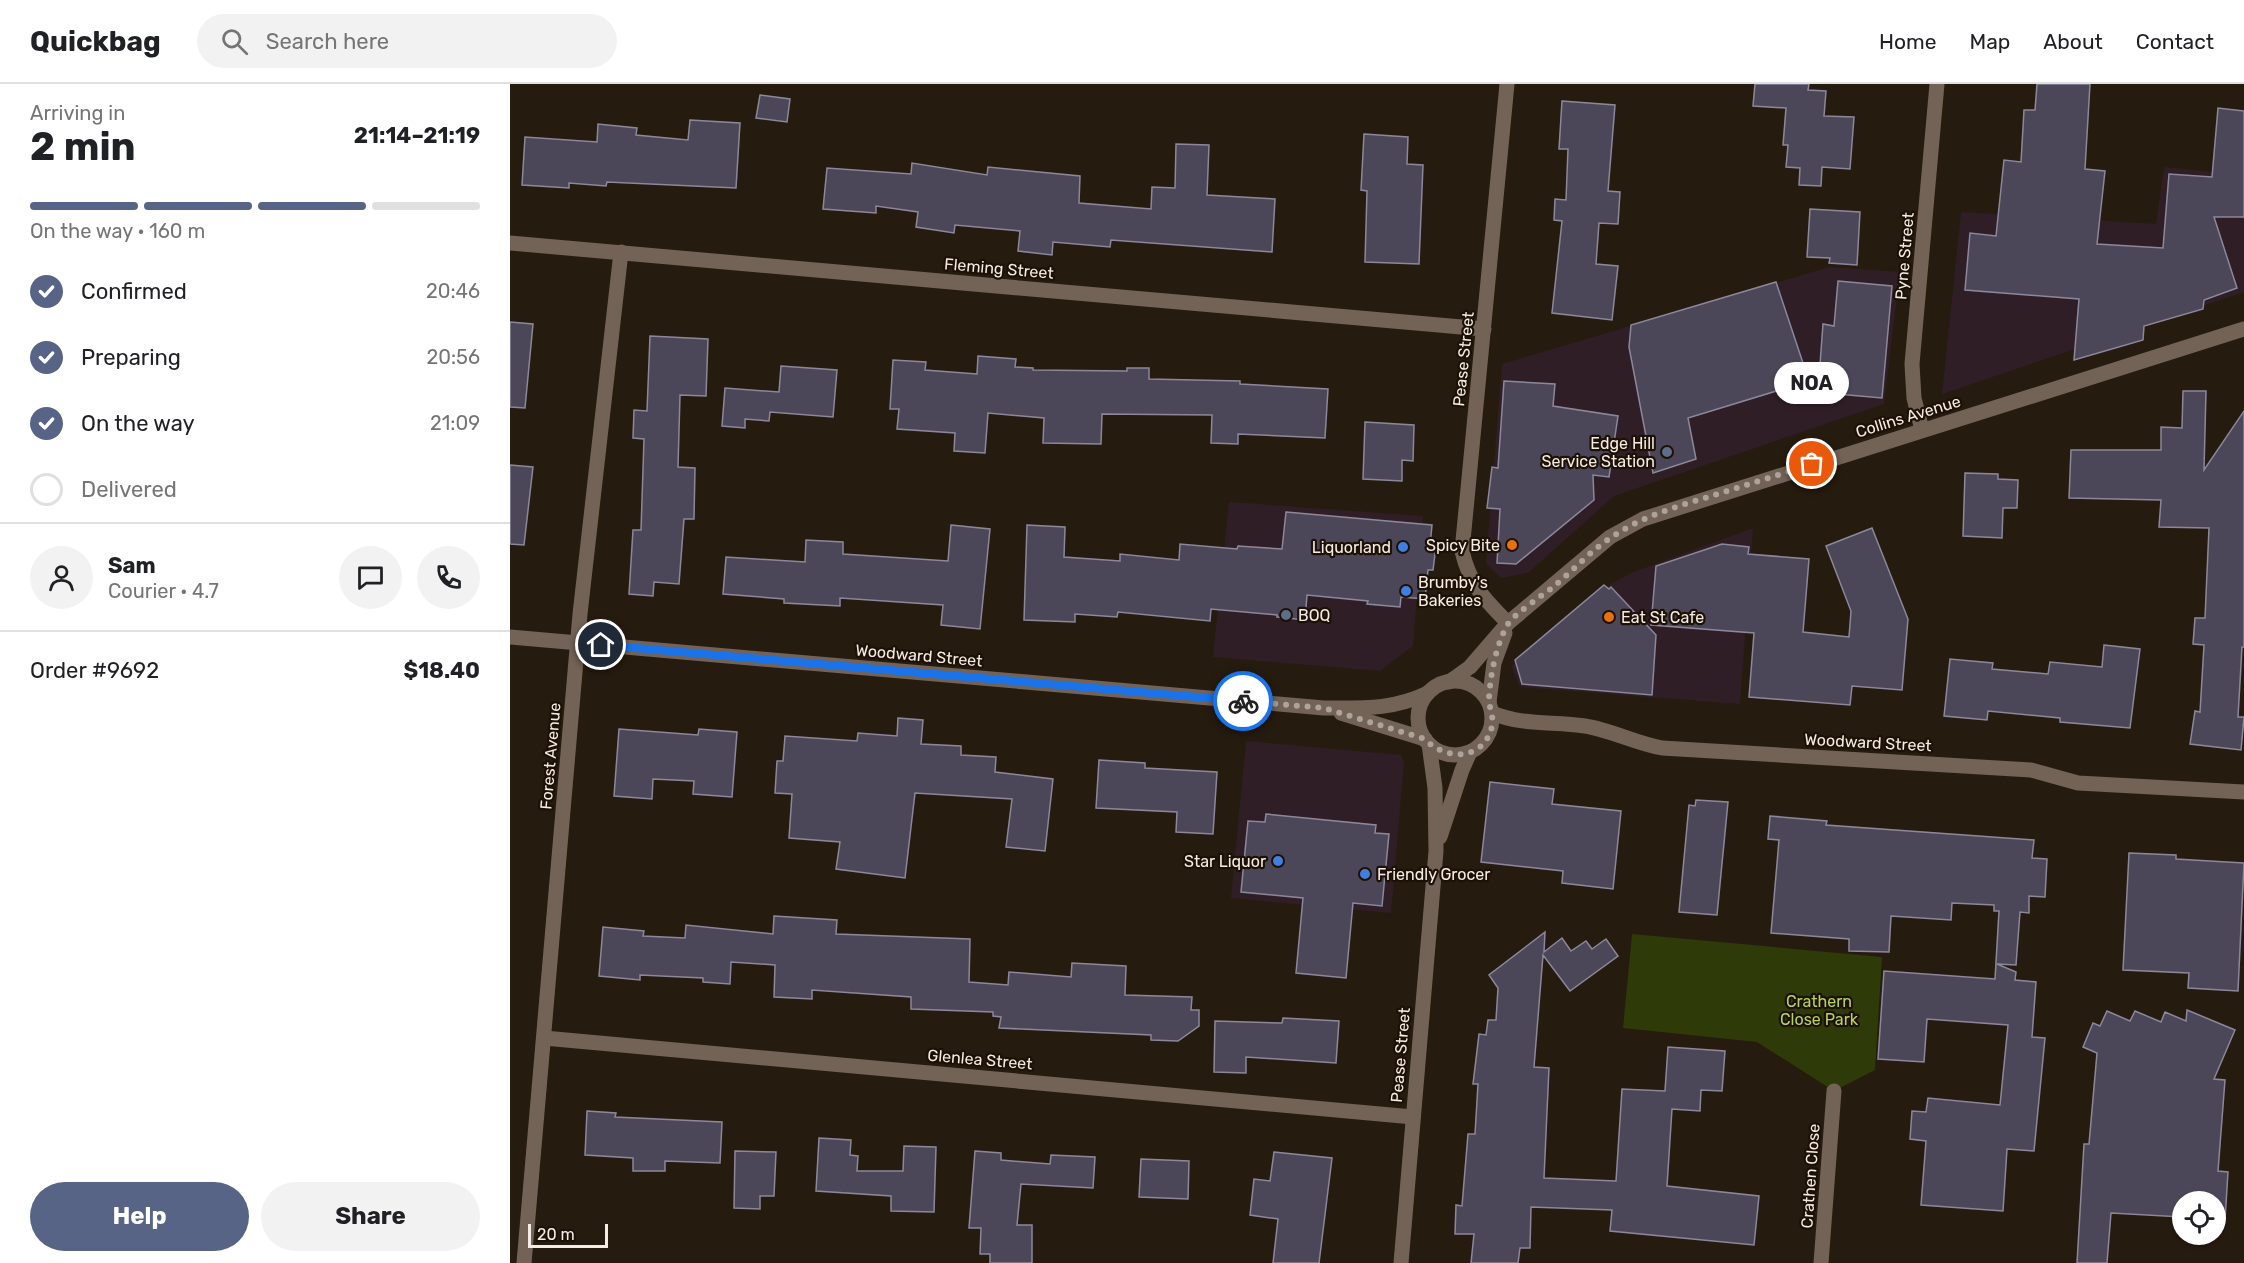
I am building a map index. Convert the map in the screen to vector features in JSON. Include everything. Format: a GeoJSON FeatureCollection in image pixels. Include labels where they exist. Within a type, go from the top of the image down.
{"type":"FeatureCollection","features":[{"type":"Feature","properties":{"kind":"street","name":"Pease Street"},"geometry":{"type":"LineString","coordinates":[[1507,84],[1462,551],[1467,570],[1481,596],[1508,623]]}},
{"type":"Feature","properties":{"kind":"street","name":"Pyne Street"},"geometry":{"type":"LineString","coordinates":[[1922,430],[1914,398],[1912,364],[1937,84]]}},
{"type":"Feature","properties":{"kind":"street","name":"Fleming Street"},"geometry":{"type":"LineString","coordinates":[[510,243],[1484,329]]}},
{"type":"Feature","properties":{"kind":"street","name":"Forest Avenue"},"geometry":{"type":"LineString","coordinates":[[524,1263],[578,643],[621,252]]}},
{"type":"Feature","properties":{"kind":"street","name":"Collins Avenue"},"geometry":{"type":"LineString","coordinates":[[1449,682],[1470,667],[1508,623],[1610,537],[1643,519],[2244,329]]}},
{"type":"Feature","properties":{"kind":"street"},"geometry":{"type":"LineString","coordinates":[[1491,708],[1482,692],[1473,685],[1449,682],[1438,685],[1428,693],[1422,703],[1418,715],[1420,728],[1433,748],[1445,753],[1457,755],[1470,752],[1480,746],[1488,736],[1492,725],[1494,663],[1508,623]]}},
{"type":"Feature","properties":{"kind":"street","name":"Woodward Street"},"geometry":{"type":"LineString","coordinates":[[510,637],[1324,708],[1380,708],[1412,701],[1428,693]]}},
{"type":"Feature","properties":{"kind":"street","name":"Woodward Street"},"geometry":{"type":"LineString","coordinates":[[1324,708],[1427,741]]}},
{"type":"Feature","properties":{"kind":"street","name":"Woodward Street"},"geometry":{"type":"LineString","coordinates":[[1491,708],[1510,720],[1586,726],[1642,745],[1662,748],[2031,770],[2078,783],[2244,792]]}},
{"type":"Feature","properties":{"kind":"street","name":"Pease Street"},"geometry":{"type":"LineString","coordinates":[[1401,1263],[1436,851],[1435,788],[1427,741]]}},
{"type":"Feature","properties":{"kind":"street","name":"Pease Street"},"geometry":{"type":"LineString","coordinates":[[1436,851],[1470,752]]}},
{"type":"Feature","properties":{"kind":"street","name":"Glenlea Street"},"geometry":{"type":"LineString","coordinates":[[544,1038],[1413,1117]]}},
{"type":"Feature","properties":{"kind":"street","name":"Crathen Close"},"geometry":{"type":"LineString","coordinates":[[1821,1263],[1834,1091]]}},
{"type":"Feature","properties":{"kind":"shaded area"},"geometry":{"type":"Polygon","coordinates":[[[2164,167],[2244,175],[2244,292],[1942,394],[1961,212],[2156,224],[2164,167]]]}},
{"type":"Feature","properties":{"kind":"shaded area"},"geometry":{"type":"Polygon","coordinates":[[[1829,267],[1900,272],[1884,404],[1614,496],[1528,573],[1501,578],[1486,563],[1502,364],[1829,267]]]}},
{"type":"Feature","properties":{"kind":"shaded area"},"geometry":{"type":"Polygon","coordinates":[[[1229,502],[1423,516],[1413,646],[1380,671],[1213,657],[1229,502]]]}},
{"type":"Feature","properties":{"kind":"shaded area"},"geometry":{"type":"Polygon","coordinates":[[[1753,528],[1740,704],[1520,687],[1511,666],[1604,588],[1631,573],[1753,528]]]}},
{"type":"Feature","properties":{"kind":"shaded area"},"geometry":{"type":"Polygon","coordinates":[[[1246,741],[1401,755],[1404,763],[1391,913],[1231,898],[1246,741]]]}},
{"type":"Feature","properties":{"kind":"green space","name":"Crathern Close Park"},"geometry":{"type":"Polygon","coordinates":[[[1632,934],[1882,957],[1875,1070],[1834,1091],[1757,1042],[1623,1028],[1632,934]]]}},
{"type":"Feature","properties":{"kind":"building"},"geometry":{"type":"Polygon","coordinates":[[[1755,84],[1809,84],[1808,90],[1826,91],[1824,116],[1854,117],[1850,169],[1822,167],[1821,186],[1799,185],[1800,168],[1786,167],[1788,145],[1783,145],[1786,108],[1753,106],[1755,84]]]}},
{"type":"Feature","properties":{"kind":"building"},"geometry":{"type":"Polygon","coordinates":[[[2037,84],[2090,84],[2085,169],[2105,171],[2097,244],[2163,248],[2169,174],[2212,177],[2218,108],[2244,111],[2244,217],[2214,217],[2237,288],[2204,300],[2203,309],[2144,326],[2143,340],[2074,360],[2079,299],[1965,290],[1970,233],[1996,236],[2004,160],[2021,162],[2024,110],[2035,110],[2037,84]]]}},
{"type":"Feature","properties":{"kind":"building"},"geometry":{"type":"Polygon","coordinates":[[[760,95],[790,99],[787,122],[756,118],[760,95]]]}},
{"type":"Feature","properties":{"kind":"building"},"geometry":{"type":"Polygon","coordinates":[[[1562,101],[1615,105],[1608,191],[1620,192],[1618,224],[1599,223],[1596,264],[1618,266],[1612,320],[1552,313],[1562,221],[1554,220],[1555,199],[1566,200],[1568,149],[1559,149],[1562,101]]]}},
{"type":"Feature","properties":{"kind":"building"},"geometry":{"type":"Polygon","coordinates":[[[690,120],[740,123],[736,188],[607,182],[606,186],[569,183],[569,188],[522,185],[525,137],[597,142],[598,124],[637,128],[636,135],[688,140],[690,120]]]}},
{"type":"Feature","properties":{"kind":"building"},"geometry":{"type":"Polygon","coordinates":[[[1364,134],[1408,137],[1407,164],[1423,165],[1419,264],[1365,262],[1367,191],[1361,190],[1364,134]]]}},
{"type":"Feature","properties":{"kind":"building"},"geometry":{"type":"Polygon","coordinates":[[[1176,144],[1209,145],[1207,195],[1275,199],[1272,252],[1111,240],[1110,247],[1053,242],[1052,255],[1018,251],[1020,231],[955,225],[954,233],[916,227],[918,212],[876,206],[876,213],[823,209],[827,168],[911,174],[912,163],[987,175],[988,167],[1080,176],[1079,203],[1151,209],[1152,187],[1175,188],[1176,144]]]}},
{"type":"Feature","properties":{"kind":"building"},"geometry":{"type":"Polygon","coordinates":[[[1810,209],[1860,212],[1857,265],[1829,263],[1830,258],[1807,257],[1810,209]]]}},
{"type":"Feature","properties":{"kind":"building"},"geometry":{"type":"Polygon","coordinates":[[[1838,281],[1892,286],[1882,398],[1826,393],[1828,375],[1819,378],[1823,324],[1834,326],[1838,281]]]}},
{"type":"Feature","properties":{"kind":"building"},"geometry":{"type":"Polygon","coordinates":[[[1776,282],[1809,381],[1688,418],[1696,459],[1653,473],[1629,347],[1631,325],[1776,282]]]}},
{"type":"Feature","properties":{"kind":"building"},"geometry":{"type":"Polygon","coordinates":[[[510,322],[533,324],[525,408],[510,407],[510,322]]]}},
{"type":"Feature","properties":{"kind":"building"},"geometry":{"type":"Polygon","coordinates":[[[650,336],[708,339],[706,396],[680,395],[678,467],[695,468],[694,519],[684,519],[679,584],[654,582],[653,596],[629,594],[633,530],[641,530],[644,439],[633,438],[634,410],[647,411],[650,336]]]}},
{"type":"Feature","properties":{"kind":"building"},"geometry":{"type":"Polygon","coordinates":[[[978,356],[1016,359],[1015,367],[1033,368],[1033,370],[1127,371],[1127,368],[1149,368],[1149,379],[1240,381],[1240,384],[1328,389],[1325,438],[1238,434],[1238,444],[1211,443],[1212,415],[1102,414],[1101,444],[1043,443],[1044,418],[988,413],[985,453],[954,451],[955,433],[897,429],[899,409],[890,409],[893,360],[926,362],[925,370],[977,374],[978,356]]]}},
{"type":"Feature","properties":{"kind":"building"},"geometry":{"type":"Polygon","coordinates":[[[781,366],[837,370],[833,417],[770,412],[769,421],[745,419],[745,428],[722,426],[725,388],[779,392],[781,366]]]}},
{"type":"Feature","properties":{"kind":"building"},"geometry":{"type":"Polygon","coordinates":[[[1504,381],[1555,384],[1553,406],[1618,416],[1609,477],[1593,475],[1594,500],[1516,564],[1497,563],[1500,509],[1487,508],[1492,467],[1498,468],[1504,381]]]}},
{"type":"Feature","properties":{"kind":"building"},"geometry":{"type":"Polygon","coordinates":[[[2183,391],[2206,391],[2204,470],[2244,411],[2244,647],[2242,647],[2238,717],[2244,717],[2241,750],[2190,744],[2195,711],[2200,712],[2204,645],[2193,644],[2195,618],[2205,618],[2209,528],[2159,527],[2161,500],[2069,498],[2071,450],[2161,450],[2161,427],[2182,428],[2183,391]]]}},
{"type":"Feature","properties":{"kind":"building"},"geometry":{"type":"Polygon","coordinates":[[[1365,422],[1414,425],[1413,461],[1402,460],[1402,481],[1363,479],[1365,422]]]}},
{"type":"Feature","properties":{"kind":"building"},"geometry":{"type":"Polygon","coordinates":[[[510,465],[533,467],[524,545],[510,544],[510,465]]]}},
{"type":"Feature","properties":{"kind":"building"},"geometry":{"type":"Polygon","coordinates":[[[1965,473],[1998,474],[1998,479],[2018,480],[2017,508],[2003,508],[2002,538],[1963,536],[1965,473]]]}},
{"type":"Feature","properties":{"kind":"building"},"geometry":{"type":"Polygon","coordinates":[[[1286,512],[1432,525],[1430,546],[1436,546],[1433,570],[1428,570],[1425,599],[1401,597],[1400,607],[1367,604],[1368,601],[1307,595],[1305,620],[1211,609],[1210,621],[1118,612],[1117,617],[1075,614],[1075,622],[1024,620],[1027,525],[1065,527],[1064,557],[1120,561],[1120,554],[1179,560],[1180,544],[1237,549],[1238,546],[1282,549],[1286,512]]]}},
{"type":"Feature","properties":{"kind":"building"},"geometry":{"type":"Polygon","coordinates":[[[951,525],[990,529],[980,629],[941,625],[943,605],[840,598],[840,606],[784,603],[784,599],[723,594],[726,557],[805,562],[806,540],[843,542],[843,554],[948,561],[951,525]]]}},
{"type":"Feature","properties":{"kind":"building"},"geometry":{"type":"Polygon","coordinates":[[[1872,528],[1908,619],[1902,690],[1852,686],[1850,705],[1749,697],[1754,633],[1651,625],[1656,566],[1722,544],[1749,547],[1748,554],[1809,559],[1803,632],[1849,637],[1851,611],[1826,546],[1872,528]]]}},
{"type":"Feature","properties":{"kind":"building"},"geometry":{"type":"Polygon","coordinates":[[[1604,585],[1609,589],[1611,587],[1656,635],[1652,695],[1522,684],[1515,660],[1604,585]]]}},
{"type":"Feature","properties":{"kind":"building"},"geometry":{"type":"Polygon","coordinates":[[[2104,645],[2140,649],[2130,728],[2060,722],[2060,718],[1988,711],[1987,720],[1944,716],[1950,659],[1993,663],[1992,669],[2048,674],[2050,662],[2102,667],[2104,645]]]}},
{"type":"Feature","properties":{"kind":"building"},"geometry":{"type":"Polygon","coordinates":[[[898,718],[923,720],[921,744],[961,746],[961,755],[996,757],[995,772],[1053,779],[1045,851],[1006,847],[1012,799],[915,793],[905,878],[836,869],[840,842],[789,838],[792,794],[775,793],[777,761],[783,761],[785,736],[857,741],[858,733],[897,736],[898,718]]]}},
{"type":"Feature","properties":{"kind":"building"},"geometry":{"type":"Polygon","coordinates":[[[619,729],[698,735],[699,729],[737,732],[732,797],[693,794],[694,781],[653,779],[652,799],[614,796],[619,729]]]}},
{"type":"Feature","properties":{"kind":"building"},"geometry":{"type":"Polygon","coordinates":[[[1099,760],[1145,763],[1145,768],[1217,772],[1213,834],[1176,832],[1177,812],[1096,808],[1099,760]]]}},
{"type":"Feature","properties":{"kind":"building"},"geometry":{"type":"Polygon","coordinates":[[[1490,782],[1554,789],[1552,804],[1621,811],[1613,889],[1562,883],[1563,871],[1481,862],[1490,782]]]}},
{"type":"Feature","properties":{"kind":"building"},"geometry":{"type":"Polygon","coordinates":[[[1696,800],[1728,802],[1717,915],[1679,912],[1689,805],[1695,806],[1696,800]]]}},
{"type":"Feature","properties":{"kind":"building"},"geometry":{"type":"Polygon","coordinates":[[[1266,814],[1376,825],[1375,833],[1389,834],[1382,906],[1353,903],[1346,978],[1296,973],[1303,898],[1241,892],[1248,821],[1265,822],[1266,814]]]}},
{"type":"Feature","properties":{"kind":"building"},"geometry":{"type":"Polygon","coordinates":[[[1770,816],[1827,821],[1826,825],[2034,840],[2032,858],[2047,859],[2045,897],[2029,896],[2029,913],[2020,912],[2016,965],[1997,964],[2016,972],[2015,980],[2036,982],[2032,1037],[2045,1038],[2034,1151],[2007,1149],[2003,1211],[1921,1205],[1926,1141],[1910,1139],[1912,1111],[1926,1112],[1928,1098],[2000,1105],[2008,1025],[1927,1019],[1924,1062],[1878,1059],[1884,971],[1995,979],[1999,911],[1994,911],[1994,905],[1952,903],[1951,920],[1891,916],[1889,952],[1849,951],[1849,939],[1771,933],[1779,840],[1768,839],[1770,816]]]}},
{"type":"Feature","properties":{"kind":"building"},"geometry":{"type":"Polygon","coordinates":[[[2129,853],[2176,855],[2176,859],[2244,863],[2238,991],[2188,988],[2189,973],[2123,970],[2129,853]]]}},
{"type":"Feature","properties":{"kind":"building"},"geometry":{"type":"Polygon","coordinates":[[[774,916],[837,920],[836,934],[970,939],[969,982],[1008,985],[1009,972],[1071,977],[1072,963],[1126,966],[1125,995],[1192,997],[1191,1010],[1199,1010],[1199,1026],[1178,1041],[1151,1040],[1151,1035],[999,1028],[1001,1017],[993,1016],[993,1012],[911,1009],[911,997],[812,990],[812,999],[774,997],[775,965],[731,962],[730,984],[703,982],[703,978],[640,975],[640,980],[599,976],[603,927],[644,931],[643,936],[685,938],[686,925],[773,934],[774,916]]]}},
{"type":"Feature","properties":{"kind":"building"},"geometry":{"type":"Polygon","coordinates":[[[1545,932],[1544,952],[1562,938],[1571,951],[1586,941],[1592,949],[1606,939],[1618,956],[1570,991],[1543,955],[1534,1067],[1549,1068],[1544,1178],[1616,1181],[1622,1089],[1665,1091],[1668,1047],[1725,1051],[1722,1091],[1701,1090],[1700,1111],[1672,1109],[1667,1186],[1759,1196],[1754,1245],[1610,1231],[1612,1210],[1531,1207],[1530,1248],[1520,1248],[1518,1263],[1471,1263],[1474,1234],[1455,1234],[1456,1205],[1462,1206],[1468,1134],[1475,1134],[1478,1084],[1473,1084],[1479,1034],[1486,1035],[1488,1020],[1496,1020],[1498,988],[1489,975],[1545,932]]]}},
{"type":"Feature","properties":{"kind":"building"},"geometry":{"type":"Polygon","coordinates":[[[2187,1010],[2235,1030],[2214,1079],[2225,1080],[2218,1171],[2228,1172],[2226,1204],[2226,1191],[2172,1191],[2172,1216],[2111,1213],[2107,1263],[2077,1263],[2084,1144],[2089,1144],[2097,1053],[2083,1047],[2093,1023],[2100,1026],[2107,1011],[2130,1021],[2135,1011],[2161,1022],[2165,1012],[2186,1021],[2187,1010]]]}},
{"type":"Feature","properties":{"kind":"building"},"geometry":{"type":"Polygon","coordinates":[[[1283,1018],[1339,1021],[1336,1063],[1246,1057],[1246,1073],[1214,1072],[1215,1021],[1282,1023],[1283,1018]]]}},
{"type":"Feature","properties":{"kind":"building"},"geometry":{"type":"Polygon","coordinates":[[[587,1111],[616,1113],[615,1117],[722,1122],[720,1163],[665,1161],[665,1171],[633,1171],[633,1158],[585,1155],[587,1111]]]}},
{"type":"Feature","properties":{"kind":"building"},"geometry":{"type":"Polygon","coordinates":[[[819,1138],[851,1140],[850,1155],[858,1156],[857,1171],[903,1171],[904,1146],[936,1147],[934,1212],[891,1211],[891,1196],[816,1191],[819,1138]]]}},
{"type":"Feature","properties":{"kind":"building"},"geometry":{"type":"Polygon","coordinates":[[[735,1151],[776,1152],[774,1196],[760,1196],[760,1209],[734,1208],[735,1151]]]}},
{"type":"Feature","properties":{"kind":"building"},"geometry":{"type":"Polygon","coordinates":[[[975,1151],[1001,1153],[1001,1160],[1050,1164],[1051,1155],[1095,1157],[1093,1188],[1021,1184],[1017,1225],[1032,1225],[1032,1263],[990,1263],[990,1254],[980,1254],[981,1228],[969,1228],[975,1151]]]}},
{"type":"Feature","properties":{"kind":"building"},"geometry":{"type":"Polygon","coordinates":[[[1274,1152],[1332,1158],[1319,1263],[1273,1263],[1278,1219],[1250,1215],[1254,1179],[1270,1181],[1274,1152]]]}},
{"type":"Feature","properties":{"kind":"building"},"geometry":{"type":"Polygon","coordinates":[[[1141,1159],[1189,1161],[1188,1199],[1139,1197],[1141,1159]]]}},
{"type":"Feature","properties":{"kind":"way so far"},"geometry":{"type":"LineString","coordinates":[[1243,701],[1324,708],[1425,739],[1433,748],[1445,753],[1457,755],[1470,752],[1480,746],[1488,736],[1492,725],[1489,702],[1491,679],[1508,623],[1610,537],[1643,519],[1681,505],[1812,464]]}},
{"type":"Feature","properties":{"kind":"place","name":"Edge Hill Service Station"},"geometry":{"type":"Point","coordinates":[1667,452]}},
{"type":"Feature","properties":{"kind":"place","name":"NOA"},"geometry":{"type":"Point","coordinates":[1812,464]}},
{"type":"Feature","properties":{"kind":"place","name":"Spicy Bite"},"geometry":{"type":"Point","coordinates":[1512,545]}},
{"type":"Feature","properties":{"kind":"place","name":"Liquorland"},"geometry":{"type":"Point","coordinates":[1403,547]}},
{"type":"Feature","properties":{"kind":"place","name":"Brumby's Bakeries"},"geometry":{"type":"Point","coordinates":[1406,591]}},
{"type":"Feature","properties":{"kind":"place","name":"BOQ"},"geometry":{"type":"Point","coordinates":[1286,615]}},
{"type":"Feature","properties":{"kind":"place","name":"Eat St Cafe"},"geometry":{"type":"Point","coordinates":[1609,617]}},
{"type":"Feature","properties":{"kind":"place","name":"Star Liquor"},"geometry":{"type":"Point","coordinates":[1278,861]}},
{"type":"Feature","properties":{"kind":"place","name":"Friendly Grocer"},"geometry":{"type":"Point","coordinates":[1365,874]}},
{"type":"Feature","properties":{"kind":"route"},"geometry":{"type":"LineString","coordinates":[[601,645],[1243,701]]}}]}
